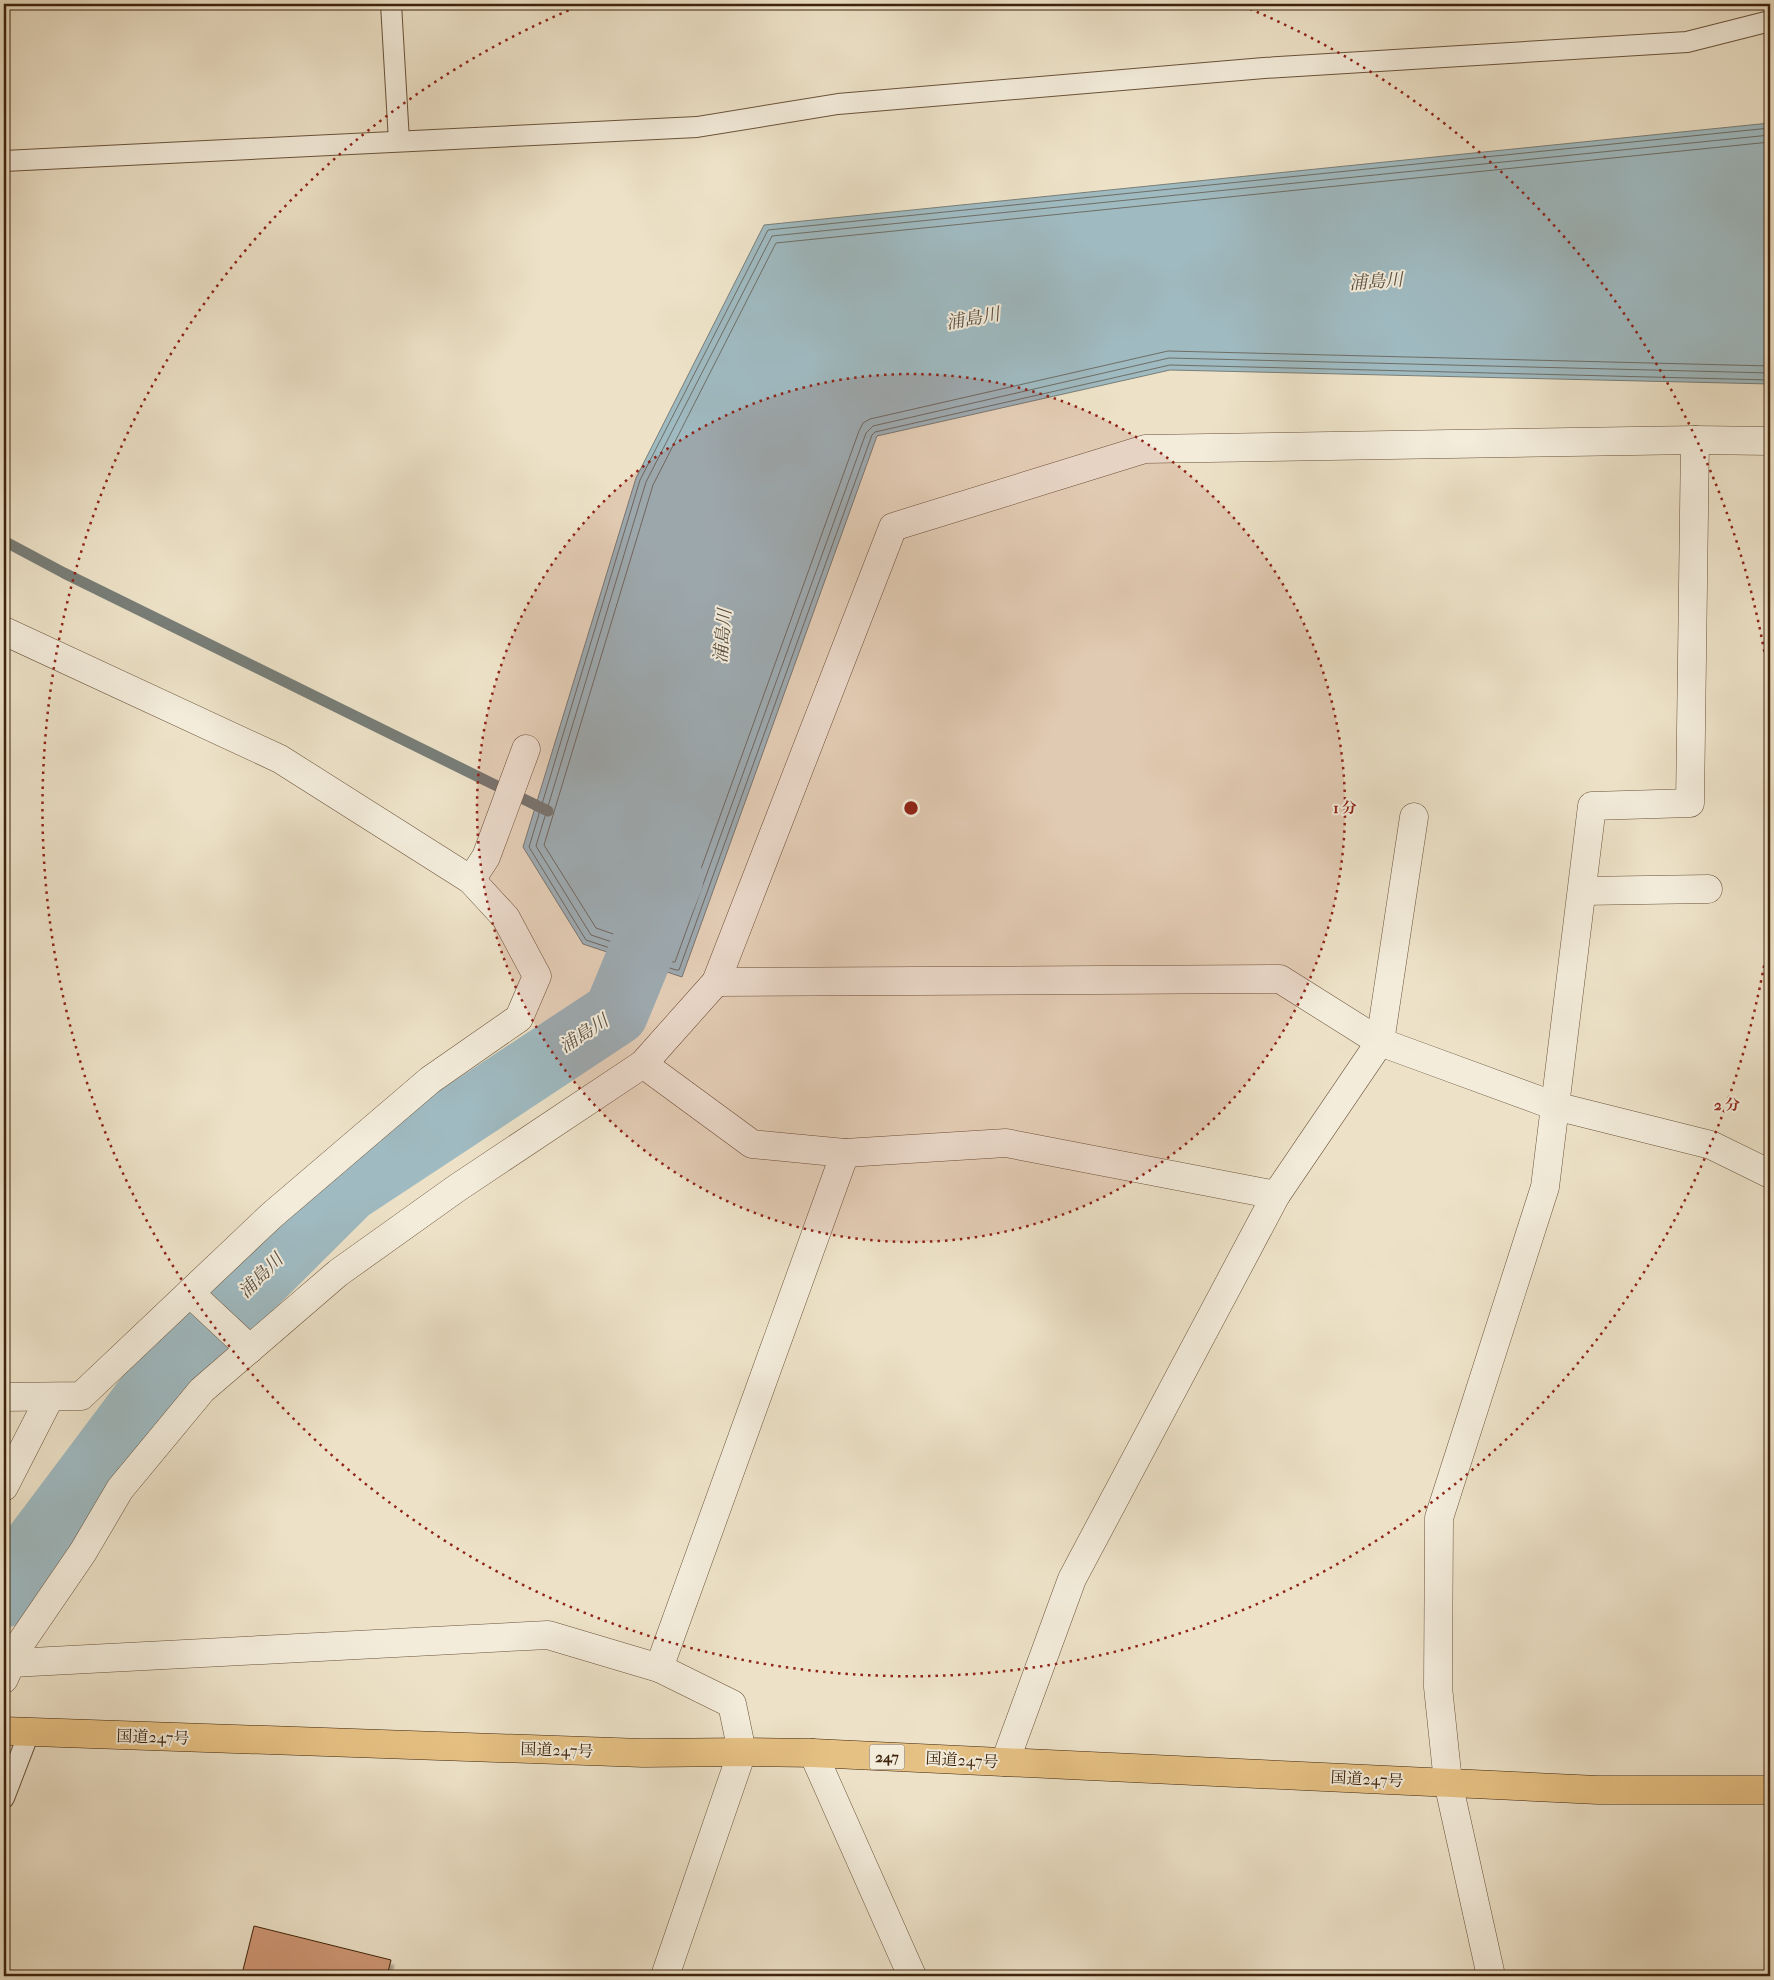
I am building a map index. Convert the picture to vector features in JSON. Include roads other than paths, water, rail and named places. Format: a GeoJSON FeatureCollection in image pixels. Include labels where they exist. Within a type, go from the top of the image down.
{"type":"FeatureCollection","features":[{"type":"Feature","properties":{"kind":"highway","name":"国道247号"},"geometry":{"type":"LineString","coordinates":[[16,1732],[643,1753],[813,1753],[1598,1790],[1770,1790]]}},
{"type":"Feature","properties":{"kind":"street"},"geometry":{"type":"LineString","coordinates":[[1492,1976],[1448,1782],[1438,1687],[1439,1518],[1544,1187],[1592,806],[1690,803],[1695,440]]}},
{"type":"Feature","properties":{"kind":"street"},"geometry":{"type":"LineString","coordinates":[[665,1976],[742,1752],[732,1704],[659,1668],[548,1635],[8,1671],[18,1647],[83,1552],[120,1489],[202,1390],[338,1273],[457,1188],[643,1064],[716,982],[893,527],[1145,448],[1695,440],[1770,441]]}},
{"type":"Feature","properties":{"kind":"street"},"geometry":{"type":"LineString","coordinates":[[4,631],[280,759],[471,880],[506,918],[537,976],[519,1018],[430,1080],[272,1215],[81,1396],[4,1397]]}},
{"type":"Feature","properties":{"kind":"street"},"geometry":{"type":"LineString","coordinates":[[471,880],[486,857],[526,749]]}},
{"type":"Feature","properties":{"kind":"street"},"geometry":{"type":"LineString","coordinates":[[1005,1762],[1072,1580],[1276,1195],[1380,1042],[1414,817]]}},
{"type":"Feature","properties":{"kind":"street"},"geometry":{"type":"LineString","coordinates":[[1582,891],[1708,889]]}},
{"type":"Feature","properties":{"kind":"street"},"geometry":{"type":"LineString","coordinates":[[716,982],[1280,979],[1380,1042],[1555,1106],[1711,1146],[1770,1174]]}},
{"type":"Feature","properties":{"kind":"street"},"geometry":{"type":"LineString","coordinates":[[643,1064],[752,1144],[845,1153],[1006,1143],[1276,1195]]}},
{"type":"Feature","properties":{"kind":"street"},"geometry":{"type":"LineString","coordinates":[[659,1668],[845,1153]]}},
{"type":"Feature","properties":{"kind":"street"},"geometry":{"type":"LineString","coordinates":[[190,1293],[250,1349]]}},
{"type":"Feature","properties":{"kind":"street"},"geometry":{"type":"LineString","coordinates":[[4,1487],[50,1397]]}},
{"type":"Feature","properties":{"kind":"street"},"geometry":{"type":"LineString","coordinates":[[813,1753],[912,1976]]}},
{"type":"Feature","properties":{"kind":"lane"},"geometry":{"type":"LineString","coordinates":[[391,4],[399,141]]}},
{"type":"Feature","properties":{"kind":"lane"},"geometry":{"type":"LineString","coordinates":[[4,161],[697,127],[838,104],[1234,70],[1687,42],[1770,21]]}},
{"type":"Feature","properties":{"kind":"lane"},"geometry":{"type":"LineString","coordinates":[[4,1798],[16,1732]]}},
{"type":"Feature","properties":{"kind":"water"},"geometry":{"type":"Polygon","coordinates":[[[1770,123],[1770,384],[1170,370],[877,436],[682,977],[583,944],[523,847],[636,478],[764,225],[1770,123]]]}},
{"type":"Feature","properties":{"kind":"waterway"},"geometry":{"type":"LineString","coordinates":[[4,541],[64,573],[548,811]]}},
{"type":"Feature","properties":{"kind":"waterway","name":"浦島川"},"geometry":{"type":"LineString","coordinates":[[4,1595],[31,1552],[169,1368],[348,1190],[616,1013],[671,879]]}}]}
